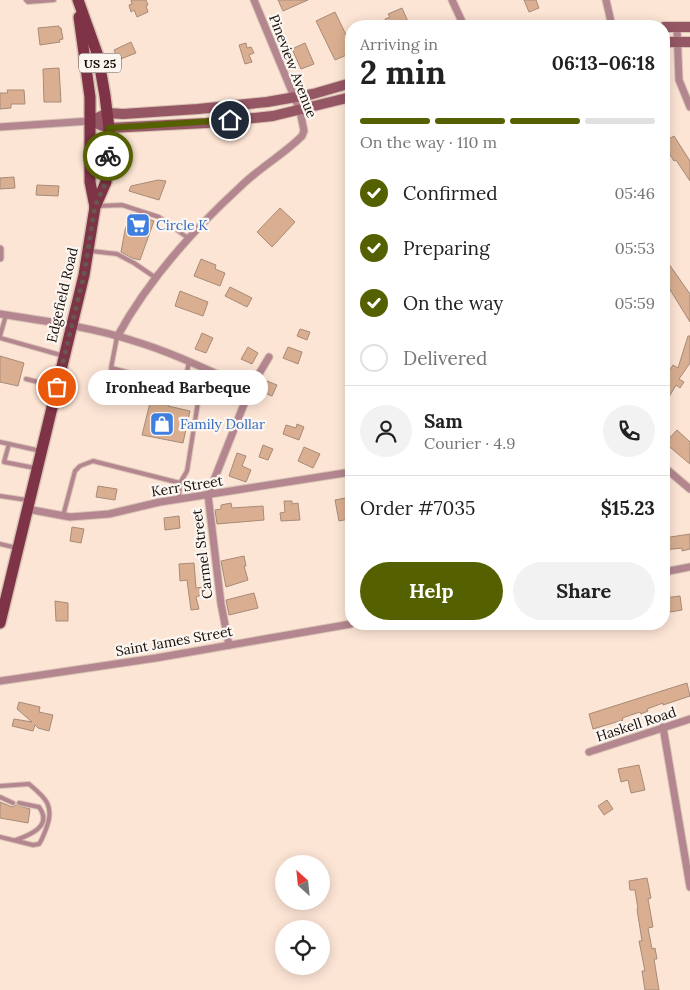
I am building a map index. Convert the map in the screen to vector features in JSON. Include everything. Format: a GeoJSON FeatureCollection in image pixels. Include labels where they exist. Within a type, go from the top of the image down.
{"type":"FeatureCollection","features":[{"type":"Feature","properties":{"kind":"main road","name":"Edgefield Road"},"geometry":{"type":"LineString","coordinates":[[0,623],[57,387],[88,250],[95,206],[106,182],[108,113],[98,56],[77,0]]}},
{"type":"Feature","properties":{"kind":"main road","name":"Edgefield Road"},"geometry":{"type":"LineString","coordinates":[[77,0],[90,97],[90,182],[95,206]]}},
{"type":"Feature","properties":{"kind":"main road"},"geometry":{"type":"LineString","coordinates":[[670,27],[690,27]]}},
{"type":"Feature","properties":{"kind":"main road"},"geometry":{"type":"LineString","coordinates":[[670,42],[690,42]]}},
{"type":"Feature","properties":{"kind":"main road"},"geometry":{"type":"LineString","coordinates":[[90,121],[108,113],[123,114],[241,106],[294,98],[345,85]]}},
{"type":"Feature","properties":{"kind":"main road"},"geometry":{"type":"LineString","coordinates":[[90,121],[109,128],[230,120],[273,116],[345,99]]}},
{"type":"Feature","properties":{"kind":"street","name":"Pineview Avenue"},"geometry":{"type":"LineString","coordinates":[[117,337],[156,278],[188,238],[241,185],[302,136],[304,131],[300,110],[254,0]]}},
{"type":"Feature","properties":{"kind":"street"},"geometry":{"type":"LineString","coordinates":[[452,0],[461,20]]}},
{"type":"Feature","properties":{"kind":"street"},"geometry":{"type":"LineString","coordinates":[[606,0],[611,20]]}},
{"type":"Feature","properties":{"kind":"street"},"geometry":{"type":"LineString","coordinates":[[677,27],[679,80],[690,107]]}},
{"type":"Feature","properties":{"kind":"street"},"geometry":{"type":"LineString","coordinates":[[0,127],[90,121]]}},
{"type":"Feature","properties":{"kind":"street"},"geometry":{"type":"LineString","coordinates":[[0,249],[0,258]]}},
{"type":"Feature","properties":{"kind":"street"},"geometry":{"type":"LineString","coordinates":[[3,315],[71,325],[134,340],[250,389]]}},
{"type":"Feature","properties":{"kind":"street","name":"Carmel Street"},"geometry":{"type":"LineString","coordinates":[[229,645],[221,604],[208,495],[250,389],[269,357]]}},
{"type":"Feature","properties":{"kind":"street"},"geometry":{"type":"LineString","coordinates":[[670,472],[690,489]]}},
{"type":"Feature","properties":{"kind":"street","name":"Kerr Street"},"geometry":{"type":"LineString","coordinates":[[28,505],[63,516],[109,514],[179,498],[345,473]]}},
{"type":"Feature","properties":{"kind":"street"},"geometry":{"type":"LineString","coordinates":[[670,571],[690,567]]}},
{"type":"Feature","properties":{"kind":"street","name":"Saint James Street"},"geometry":{"type":"LineString","coordinates":[[0,681],[156,658],[345,625]]}},
{"type":"Feature","properties":{"kind":"street","name":"Haskell Road"},"geometry":{"type":"LineString","coordinates":[[590,752],[690,719]]}},
{"type":"Feature","properties":{"kind":"street"},"geometry":{"type":"LineString","coordinates":[[663,727],[690,887]]}},
{"type":"Feature","properties":{"kind":"lane"},"geometry":{"type":"LineString","coordinates":[[26,0],[28,2],[54,0]]}},
{"type":"Feature","properties":{"kind":"lane"},"geometry":{"type":"LineString","coordinates":[[95,206],[122,205],[159,217],[188,238]]}},
{"type":"Feature","properties":{"kind":"lane"},"geometry":{"type":"LineString","coordinates":[[88,250],[117,254],[156,278]]}},
{"type":"Feature","properties":{"kind":"lane"},"geometry":{"type":"LineString","coordinates":[[3,315],[0,337],[64,356]]}},
{"type":"Feature","properties":{"kind":"lane"},"geometry":{"type":"LineString","coordinates":[[117,337],[111,368],[138,375]]}},
{"type":"Feature","properties":{"kind":"lane"},"geometry":{"type":"LineString","coordinates":[[179,498],[180,483],[187,471],[198,402],[183,391],[189,362]]}},
{"type":"Feature","properties":{"kind":"lane"},"geometry":{"type":"LineString","coordinates":[[26,379],[57,387]]}},
{"type":"Feature","properties":{"kind":"lane"},"geometry":{"type":"LineString","coordinates":[[0,442],[41,451]]}},
{"type":"Feature","properties":{"kind":"lane"},"geometry":{"type":"LineString","coordinates":[[9,444],[4,462],[37,469]]}},
{"type":"Feature","properties":{"kind":"lane"},"geometry":{"type":"LineString","coordinates":[[63,516],[75,471],[80,466],[93,461],[180,483]]}},
{"type":"Feature","properties":{"kind":"lane"},"geometry":{"type":"LineString","coordinates":[[0,496],[28,505]]}},
{"type":"Feature","properties":{"kind":"lane"},"geometry":{"type":"LineString","coordinates":[[0,544],[18,548]]}},
{"type":"Feature","properties":{"kind":"lane"},"geometry":{"type":"LineString","coordinates":[[0,786],[29,784],[43,795],[50,807],[48,824],[39,844],[33,845],[0,837]]}},
{"type":"Feature","properties":{"kind":"lane"},"geometry":{"type":"LineString","coordinates":[[0,797],[13,802]]}},
{"type":"Feature","properties":{"kind":"lane"},"geometry":{"type":"LineString","coordinates":[[13,840],[35,832],[41,826],[43,819],[43,813],[38,808],[19,804]]}},
{"type":"Feature","properties":{"kind":"building"},"geometry":{"type":"Polygon","coordinates":[[[131,0],[146,0],[148,12],[137,17],[134,10],[131,12],[129,5],[132,4],[131,0]]]}},
{"type":"Feature","properties":{"kind":"building"},"geometry":{"type":"Polygon","coordinates":[[[278,0],[308,0],[283,11],[278,0]]]}},
{"type":"Feature","properties":{"kind":"building"},"geometry":{"type":"Polygon","coordinates":[[[524,0],[536,0],[539,8],[529,12],[524,0]]]}},
{"type":"Feature","properties":{"kind":"building"},"geometry":{"type":"Polygon","coordinates":[[[402,8],[407,20],[385,20],[390,17],[388,14],[402,8]]]}},
{"type":"Feature","properties":{"kind":"building"},"geometry":{"type":"Polygon","coordinates":[[[335,12],[345,33],[345,56],[335,60],[316,21],[335,12]]]}},
{"type":"Feature","properties":{"kind":"building"},"geometry":{"type":"Polygon","coordinates":[[[59,26],[63,39],[59,40],[60,42],[40,45],[38,28],[59,26]]]}},
{"type":"Feature","properties":{"kind":"building"},"geometry":{"type":"Polygon","coordinates":[[[131,42],[136,53],[118,60],[114,50],[131,42]]]}},
{"type":"Feature","properties":{"kind":"building"},"geometry":{"type":"Polygon","coordinates":[[[246,43],[247,48],[251,47],[254,53],[249,55],[252,62],[245,64],[239,45],[246,43]]]}},
{"type":"Feature","properties":{"kind":"building"},"geometry":{"type":"Polygon","coordinates":[[[305,43],[314,64],[301,69],[292,49],[305,43]]]}},
{"type":"Feature","properties":{"kind":"building"},"geometry":{"type":"Polygon","coordinates":[[[59,68],[61,102],[44,102],[43,69],[59,68]]]}},
{"type":"Feature","properties":{"kind":"building"},"geometry":{"type":"Polygon","coordinates":[[[7,90],[24,90],[25,104],[11,104],[11,108],[0,109],[0,93],[8,93],[7,90]]]}},
{"type":"Feature","properties":{"kind":"building"},"geometry":{"type":"Polygon","coordinates":[[[674,136],[690,161],[690,181],[676,160],[674,161],[670,155],[670,138],[674,136]]]}},
{"type":"Feature","properties":{"kind":"building"},"geometry":{"type":"Polygon","coordinates":[[[14,177],[15,188],[0,189],[0,178],[14,177]]]}},
{"type":"Feature","properties":{"kind":"building"},"geometry":{"type":"Polygon","coordinates":[[[158,180],[166,181],[159,200],[129,191],[131,186],[158,180]]]}},
{"type":"Feature","properties":{"kind":"building"},"geometry":{"type":"Polygon","coordinates":[[[37,185],[59,186],[58,196],[36,195],[37,185]]]}},
{"type":"Feature","properties":{"kind":"building"},"geometry":{"type":"Polygon","coordinates":[[[280,208],[295,222],[272,247],[257,232],[280,208]]]}},
{"type":"Feature","properties":{"kind":"building"},"geometry":{"type":"Polygon","coordinates":[[[131,213],[154,221],[140,260],[121,252],[125,230],[131,213]]]}},
{"type":"Feature","properties":{"kind":"building"},"geometry":{"type":"Polygon","coordinates":[[[201,259],[216,265],[215,269],[225,273],[220,286],[194,276],[201,259]]]}},
{"type":"Feature","properties":{"kind":"building"},"geometry":{"type":"Polygon","coordinates":[[[670,266],[690,294],[690,322],[670,290],[670,266]]]}},
{"type":"Feature","properties":{"kind":"building"},"geometry":{"type":"Polygon","coordinates":[[[230,287],[252,298],[247,307],[225,296],[230,287]]]}},
{"type":"Feature","properties":{"kind":"building"},"geometry":{"type":"Polygon","coordinates":[[[180,291],[208,302],[203,316],[175,306],[180,291]]]}},
{"type":"Feature","properties":{"kind":"building"},"geometry":{"type":"Polygon","coordinates":[[[300,329],[310,332],[307,340],[297,336],[300,329]]]}},
{"type":"Feature","properties":{"kind":"building"},"geometry":{"type":"Polygon","coordinates":[[[202,333],[213,338],[206,353],[195,349],[202,333]]]}},
{"type":"Feature","properties":{"kind":"building"},"geometry":{"type":"Polygon","coordinates":[[[688,336],[690,336],[690,363],[679,379],[684,382],[680,388],[676,385],[670,395],[670,370],[673,365],[678,368],[688,336]]]}},
{"type":"Feature","properties":{"kind":"building"},"geometry":{"type":"Polygon","coordinates":[[[248,347],[258,353],[252,364],[241,359],[248,347]]]}},
{"type":"Feature","properties":{"kind":"building"},"geometry":{"type":"Polygon","coordinates":[[[288,347],[302,352],[298,364],[283,358],[288,347]]]}},
{"type":"Feature","properties":{"kind":"building"},"geometry":{"type":"Polygon","coordinates":[[[0,356],[24,363],[18,386],[0,382],[0,356]]]}},
{"type":"Feature","properties":{"kind":"building"},"geometry":{"type":"Polygon","coordinates":[[[158,371],[176,376],[168,406],[190,411],[183,443],[142,435],[158,371]]]}},
{"type":"Feature","properties":{"kind":"building"},"geometry":{"type":"Polygon","coordinates":[[[264,380],[277,385],[272,396],[259,391],[264,380]]]}},
{"type":"Feature","properties":{"kind":"building"},"geometry":{"type":"Polygon","coordinates":[[[297,424],[304,427],[299,440],[283,434],[286,425],[296,428],[297,424]]]}},
{"type":"Feature","properties":{"kind":"building"},"geometry":{"type":"Polygon","coordinates":[[[677,430],[690,442],[690,464],[670,447],[670,438],[677,430]]]}},
{"type":"Feature","properties":{"kind":"building"},"geometry":{"type":"Polygon","coordinates":[[[263,445],[273,449],[268,460],[259,457],[263,445]]]}},
{"type":"Feature","properties":{"kind":"building"},"geometry":{"type":"Polygon","coordinates":[[[304,447],[320,454],[313,468],[298,461],[304,447]]]}},
{"type":"Feature","properties":{"kind":"building"},"geometry":{"type":"Polygon","coordinates":[[[237,453],[246,456],[242,466],[251,470],[246,482],[229,476],[237,453]]]}},
{"type":"Feature","properties":{"kind":"building"},"geometry":{"type":"Polygon","coordinates":[[[98,486],[117,489],[115,500],[96,497],[98,486]]]}},
{"type":"Feature","properties":{"kind":"building"},"geometry":{"type":"Polygon","coordinates":[[[345,498],[345,520],[339,521],[335,500],[345,498]]]}},
{"type":"Feature","properties":{"kind":"building"},"geometry":{"type":"Polygon","coordinates":[[[284,501],[292,501],[292,504],[298,503],[300,520],[281,521],[280,513],[285,512],[284,501]]]}},
{"type":"Feature","properties":{"kind":"building"},"geometry":{"type":"Polygon","coordinates":[[[231,503],[232,508],[263,506],[264,520],[217,524],[215,510],[221,509],[221,505],[231,503]]]}},
{"type":"Feature","properties":{"kind":"building"},"geometry":{"type":"Polygon","coordinates":[[[179,516],[180,528],[165,530],[164,518],[179,516]]]}},
{"type":"Feature","properties":{"kind":"building"},"geometry":{"type":"Polygon","coordinates":[[[72,527],[84,529],[81,543],[70,541],[72,527]]]}},
{"type":"Feature","properties":{"kind":"building"},"geometry":{"type":"Polygon","coordinates":[[[690,534],[690,549],[682,551],[682,548],[670,549],[670,537],[690,534]]]}},
{"type":"Feature","properties":{"kind":"building"},"geometry":{"type":"Polygon","coordinates":[[[244,556],[246,566],[244,566],[248,580],[226,587],[221,561],[244,556]]]}},
{"type":"Feature","properties":{"kind":"building"},"geometry":{"type":"Polygon","coordinates":[[[194,563],[196,588],[203,587],[204,594],[196,597],[199,609],[191,610],[187,580],[180,581],[179,564],[194,563]]]}},
{"type":"Feature","properties":{"kind":"building"},"geometry":{"type":"Polygon","coordinates":[[[254,593],[258,608],[229,615],[226,600],[254,593]]]}},
{"type":"Feature","properties":{"kind":"building"},"geometry":{"type":"Polygon","coordinates":[[[680,596],[682,610],[670,612],[670,597],[680,596]]]}},
{"type":"Feature","properties":{"kind":"building"},"geometry":{"type":"Polygon","coordinates":[[[55,601],[68,603],[68,621],[56,621],[55,601]]]}},
{"type":"Feature","properties":{"kind":"building"},"geometry":{"type":"Polygon","coordinates":[[[687,683],[690,696],[663,705],[663,703],[647,709],[648,711],[641,714],[640,712],[622,718],[623,720],[593,729],[589,714],[687,683]]]}},
{"type":"Feature","properties":{"kind":"building"},"geometry":{"type":"Polygon","coordinates":[[[19,702],[40,707],[39,712],[53,715],[49,731],[38,728],[35,725],[33,731],[12,726],[14,719],[32,722],[17,709],[19,702]]]}},
{"type":"Feature","properties":{"kind":"building"},"geometry":{"type":"Polygon","coordinates":[[[639,765],[645,790],[631,793],[628,780],[621,782],[618,769],[639,765]]]}},
{"type":"Feature","properties":{"kind":"building"},"geometry":{"type":"Polygon","coordinates":[[[607,800],[613,809],[604,815],[598,806],[607,800]]]}},
{"type":"Feature","properties":{"kind":"building"},"geometry":{"type":"Polygon","coordinates":[[[0,802],[12,807],[16,805],[30,809],[28,823],[0,818],[0,802]]]}},
{"type":"Feature","properties":{"kind":"building"},"geometry":{"type":"Polygon","coordinates":[[[647,878],[651,898],[648,899],[653,927],[648,928],[652,949],[655,948],[657,959],[654,959],[659,990],[645,990],[642,971],[645,971],[639,941],[642,941],[638,909],[635,890],[630,890],[629,881],[647,878]]]}},
{"type":"Feature","properties":{"kind":"way so far"},"geometry":{"type":"LineString","coordinates":[[57,387],[84,275],[95,206],[106,182],[108,156]]}},
{"type":"Feature","properties":{"kind":"place","name":"Circle K"},"geometry":{"type":"Point","coordinates":[138,225]}},
{"type":"Feature","properties":{"kind":"place","name":"Ironhead Barbeque"},"geometry":{"type":"Point","coordinates":[57,387]}},
{"type":"Feature","properties":{"kind":"place","name":"Family Dollar"},"geometry":{"type":"Point","coordinates":[162,424]}},
{"type":"Feature","properties":{"kind":"route"},"geometry":{"type":"LineString","coordinates":[[108,156],[109,128],[230,120]]}}]}
